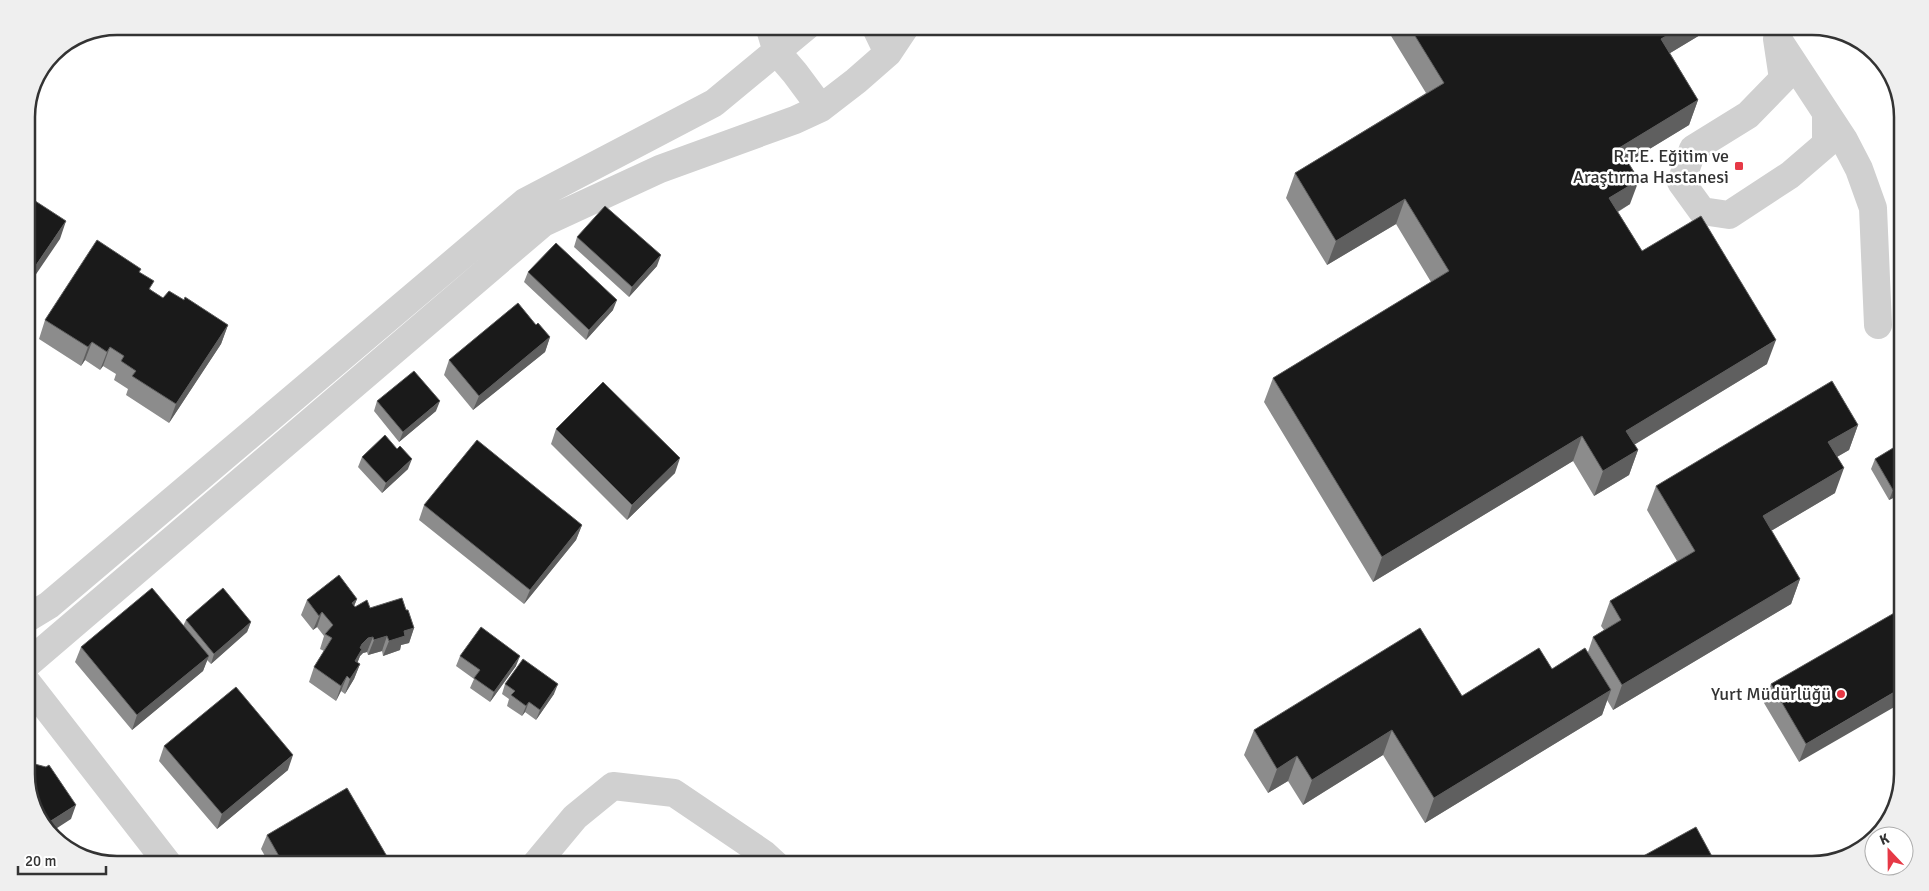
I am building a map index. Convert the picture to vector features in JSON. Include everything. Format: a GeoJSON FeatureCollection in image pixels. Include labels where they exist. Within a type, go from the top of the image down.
{"type":"FeatureCollection","features":[{"type":"Feature","properties":{"kind":"street"},"geometry":{"type":"LineString","coordinates":[[772,35],[777,52],[821,108]]}},
{"type":"Feature","properties":{"kind":"street"},"geometry":{"type":"LineString","coordinates":[[35,614],[50,605],[525,202],[714,103],[797,35]]}},
{"type":"Feature","properties":{"kind":"street"},"geometry":{"type":"LineString","coordinates":[[879,35],[888,53]]}},
{"type":"Feature","properties":{"kind":"street"},"geometry":{"type":"LineString","coordinates":[[35,656],[543,224],[660,169],[795,120],[821,108],[888,53],[900,35]]}},
{"type":"Feature","properties":{"kind":"street"},"geometry":{"type":"LineString","coordinates":[[1773,35],[1783,79],[1748,114],[1693,150],[1681,182],[1702,211],[1729,215],[1790,174],[1826,144],[1826,114]]}},
{"type":"Feature","properties":{"kind":"street"},"geometry":{"type":"LineString","coordinates":[[1774,35],[1844,140],[1859,169],[1874,208],[1878,325]]}},
{"type":"Feature","properties":{"kind":"street"},"geometry":{"type":"LineString","coordinates":[[35,693],[162,856]]}},
{"type":"Feature","properties":{"kind":"street"},"geometry":{"type":"LineString","coordinates":[[542,856],[575,816],[613,786],[674,793],[766,856]]}},
{"type":"Feature","properties":{"kind":"building"},"geometry":{"type":"Polygon","coordinates":[[[1415,35],[1668,35],[1661,39],[1698,100],[1619,148],[1639,180],[1609,198],[1642,251],[1701,216],[1776,340],[1626,431],[1638,450],[1603,471],[1582,436],[1382,557],[1273,378],[1449,271],[1405,199],[1336,241],[1295,173],[1444,83],[1415,35]]]}},
{"type":"Feature","properties":{"kind":"building"},"geometry":{"type":"Polygon","coordinates":[[[35,201],[66,221],[35,267],[35,201]]]}},
{"type":"Feature","properties":{"kind":"building"},"geometry":{"type":"Polygon","coordinates":[[[605,206],[661,255],[632,287],[577,237],[605,206]]]}},
{"type":"Feature","properties":{"kind":"building"},"geometry":{"type":"Polygon","coordinates":[[[97,240],[141,269],[139,272],[154,281],[149,289],[163,298],[169,291],[184,300],[185,297],[228,325],[176,404],[132,376],[136,371],[121,361],[124,356],[110,347],[107,352],[92,342],[88,347],[45,320],[97,240]]]}},
{"type":"Feature","properties":{"kind":"building"},"geometry":{"type":"Polygon","coordinates":[[[556,243],[617,300],[589,330],[528,272],[556,243]]]}},
{"type":"Feature","properties":{"kind":"building"},"geometry":{"type":"Polygon","coordinates":[[[518,303],[536,325],[538,323],[550,337],[479,396],[449,360],[518,303]]]}},
{"type":"Feature","properties":{"kind":"building"},"geometry":{"type":"Polygon","coordinates":[[[414,371],[440,401],[403,432],[377,401],[414,371]]]}},
{"type":"Feature","properties":{"kind":"building"},"geometry":{"type":"Polygon","coordinates":[[[1832,381],[1858,425],[1828,442],[1844,468],[1763,516],[1800,579],[1622,685],[1593,637],[1621,620],[1610,601],[1695,551],[1656,486],[1832,381]]]}},
{"type":"Feature","properties":{"kind":"building"},"geometry":{"type":"Polygon","coordinates":[[[603,382],[680,458],[632,505],[556,429],[603,382]]]}},
{"type":"Feature","properties":{"kind":"building"},"geometry":{"type":"Polygon","coordinates":[[[385,435],[397,449],[400,446],[412,459],[386,483],[362,457],[385,435]]]}},
{"type":"Feature","properties":{"kind":"building"},"geometry":{"type":"Polygon","coordinates":[[[477,440],[582,525],[530,590],[424,505],[477,440]]]}},
{"type":"Feature","properties":{"kind":"building"},"geometry":{"type":"Polygon","coordinates":[[[1894,447],[1894,490],[1893,490],[1875,459],[1894,447]]]}},
{"type":"Feature","properties":{"kind":"building"},"geometry":{"type":"Polygon","coordinates":[[[339,575],[357,599],[352,603],[355,607],[367,600],[370,608],[402,598],[414,628],[404,631],[405,636],[389,641],[387,636],[374,640],[373,637],[368,638],[362,644],[360,648],[362,649],[355,661],[360,664],[350,679],[347,676],[341,686],[314,667],[332,638],[325,634],[333,625],[322,612],[319,616],[307,600],[339,575]]]}},
{"type":"Feature","properties":{"kind":"building"},"geometry":{"type":"Polygon","coordinates":[[[152,588],[209,656],[137,715],[81,647],[152,588]]]}},
{"type":"Feature","properties":{"kind":"building"},"geometry":{"type":"Polygon","coordinates":[[[223,588],[251,622],[214,654],[186,620],[223,588]]]}},
{"type":"Feature","properties":{"kind":"building","name":"Yurt Müdürlüğü"},"geometry":{"type":"Polygon","coordinates":[[[1894,613],[1894,692],[1806,744],[1771,684],[1894,613]]]}},
{"type":"Feature","properties":{"kind":"building"},"geometry":{"type":"Polygon","coordinates":[[[481,627],[520,656],[494,692],[474,678],[480,670],[460,656],[481,627]]]}},
{"type":"Feature","properties":{"kind":"building"},"geometry":{"type":"Polygon","coordinates":[[[1420,628],[1462,696],[1539,648],[1552,669],[1585,648],[1611,690],[1434,798],[1392,730],[1312,780],[1297,756],[1277,769],[1254,730],[1420,628]]]}},
{"type":"Feature","properties":{"kind":"building"},"geometry":{"type":"Polygon","coordinates":[[[523,659],[558,684],[540,710],[529,702],[526,706],[511,695],[515,691],[505,684],[523,659]]]}},
{"type":"Feature","properties":{"kind":"building"},"geometry":{"type":"Polygon","coordinates":[[[236,687],[293,755],[222,814],[164,746],[236,687]]]}},
{"type":"Feature","properties":{"kind":"building"},"geometry":{"type":"Polygon","coordinates":[[[35,764],[46,767],[49,765],[76,805],[50,821],[39,800],[35,779],[35,764]]]}},
{"type":"Feature","properties":{"kind":"building"},"geometry":{"type":"Polygon","coordinates":[[[347,788],[387,856],[279,856],[267,835],[347,788]]]}},
{"type":"Feature","properties":{"kind":"building"},"geometry":{"type":"Polygon","coordinates":[[[1696,827],[1712,856],[1643,856],[1696,827]]]}},
{"type":"Feature","properties":{"kind":"place","name":"R.T.E. Eğitim ve Araştırma Hastanesi"},"geometry":{"type":"Point","coordinates":[1739,166]}},
{"type":"Feature","properties":{"kind":"place","name":"Yurt Müdürlüğü"},"geometry":{"type":"Point","coordinates":[1841,694]}}]}
